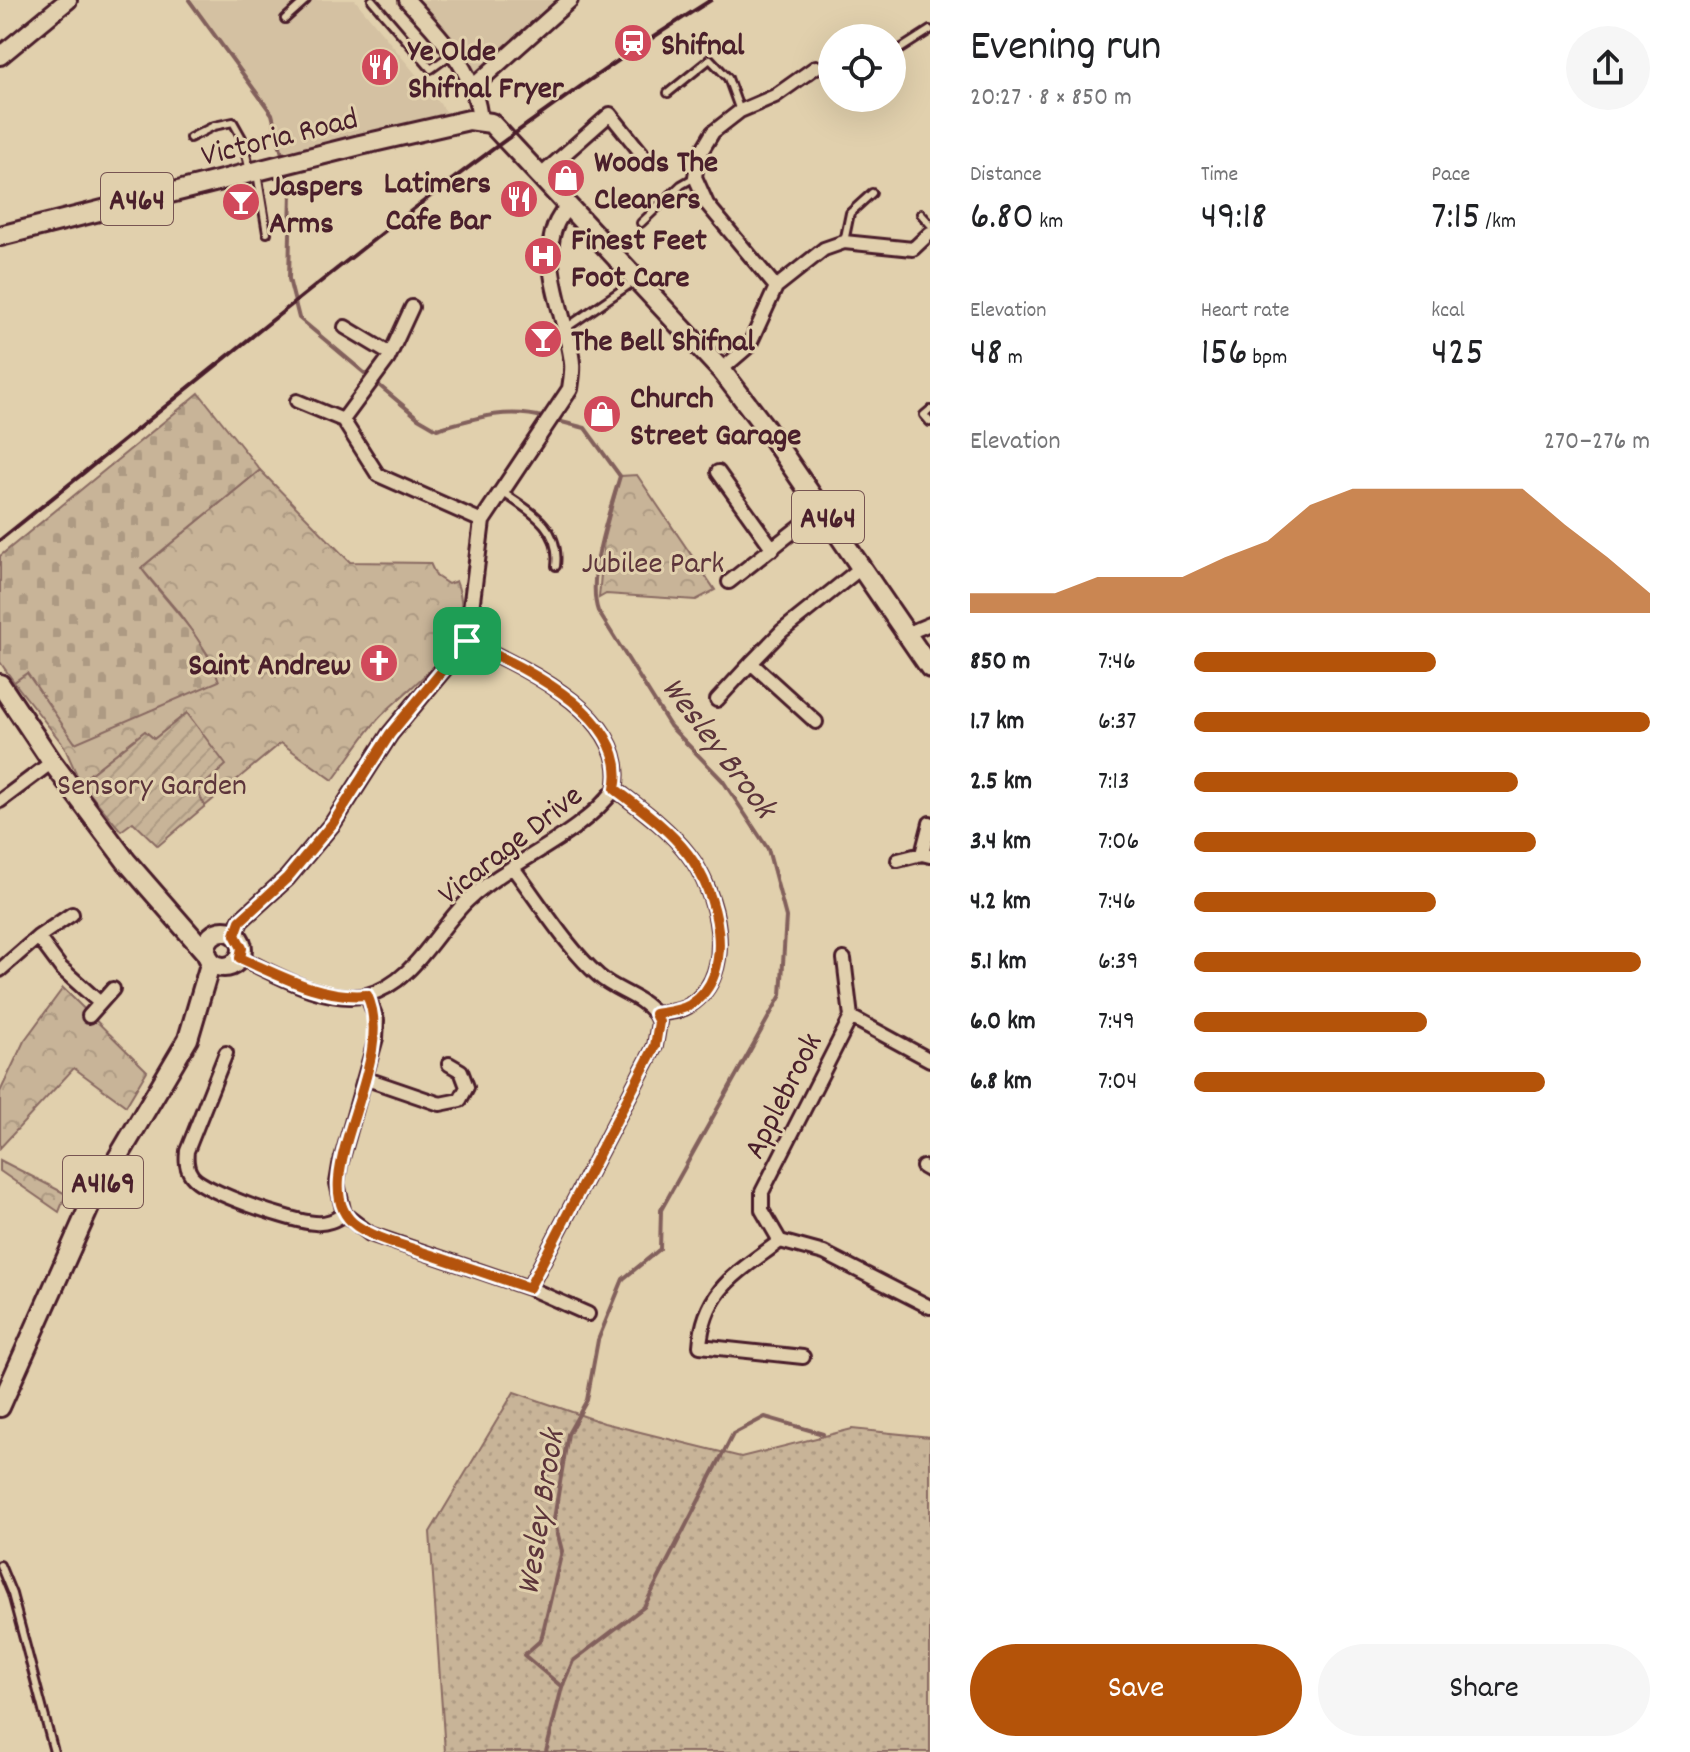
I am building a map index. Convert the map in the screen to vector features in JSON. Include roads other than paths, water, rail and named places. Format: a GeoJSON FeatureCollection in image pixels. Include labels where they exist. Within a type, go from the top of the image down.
{"type":"FeatureCollection","features":[{"type":"Feature","properties":{"kind":"main road"},"geometry":{"type":"LineString","coordinates":[[0,55],[68,0]]}},
{"type":"Feature","properties":{"kind":"main road","name":"Victoria Road"},"geometry":{"type":"LineString","coordinates":[[0,236],[149,196],[254,174],[295,160],[480,121]]}},
{"type":"Feature","properties":{"kind":"main road","name":"A464"},"geometry":{"type":"LineString","coordinates":[[480,121],[498,127],[568,207],[721,370],[822,509],[930,668]]}},
{"type":"Feature","properties":{"kind":"main road"},"geometry":{"type":"LineString","coordinates":[[0,684],[52,762],[126,861],[209,957],[219,966],[229,966],[240,958],[242,948],[235,935],[227,931],[214,934],[170,909]]}},
{"type":"Feature","properties":{"kind":"main road","name":"A4169"},"geometry":{"type":"LineString","coordinates":[[0,1407],[91,1203],[188,1039],[209,957],[207,945],[214,934]]}},
{"type":"Feature","properties":{"kind":"street"},"geometry":{"type":"LineString","coordinates":[[407,0],[453,53],[475,85],[480,121]]}},
{"type":"Feature","properties":{"kind":"street"},"geometry":{"type":"LineString","coordinates":[[475,85],[570,0]]}},
{"type":"Feature","properties":{"kind":"street"},"geometry":{"type":"LineString","coordinates":[[776,287],[707,204],[695,177],[698,157],[713,132],[740,111],[775,96],[816,67]]}},
{"type":"Feature","properties":{"kind":"street"},"geometry":{"type":"LineString","coordinates":[[540,176],[610,114],[643,155]]}},
{"type":"Feature","properties":{"kind":"street"},"geometry":{"type":"LineString","coordinates":[[235,935],[240,921],[287,878],[333,823],[390,734],[467,641],[482,521],[570,389],[572,364],[563,330],[550,243],[556,218],[568,207]]}},
{"type":"Feature","properties":{"kind":"street"},"geometry":{"type":"LineString","coordinates":[[721,370],[749,346],[776,287],[824,249],[844,242],[913,249],[930,233]]}},
{"type":"Feature","properties":{"kind":"street"},"geometry":{"type":"LineString","coordinates":[[343,420],[390,354],[412,307]]}},
{"type":"Feature","properties":{"kind":"street"},"geometry":{"type":"LineString","coordinates":[[345,327],[390,354]]}},
{"type":"Feature","properties":{"kind":"street"},"geometry":{"type":"LineString","coordinates":[[297,401],[343,420],[378,475],[482,521]]}},
{"type":"Feature","properties":{"kind":"street"},"geometry":{"type":"LineString","coordinates":[[718,472],[773,549]]}},
{"type":"Feature","properties":{"kind":"street"},"geometry":{"type":"LineString","coordinates":[[729,582],[822,509]]}},
{"type":"Feature","properties":{"kind":"street"},"geometry":{"type":"LineString","coordinates":[[717,700],[782,631],[862,567]]}},
{"type":"Feature","properties":{"kind":"street"},"geometry":{"type":"LineString","coordinates":[[908,633],[930,624]]}},
{"type":"Feature","properties":{"kind":"street","name":"Vicarage Drive"},"geometry":{"type":"LineString","coordinates":[[367,995],[387,986],[413,966],[470,898],[593,812],[615,789],[616,757],[581,710],[548,682],[467,641]]}},
{"type":"Feature","properties":{"kind":"street"},"geometry":{"type":"LineString","coordinates":[[751,663],[816,722]]}},
{"type":"Feature","properties":{"kind":"street"},"geometry":{"type":"LineString","coordinates":[[0,801],[52,762]]}},
{"type":"Feature","properties":{"kind":"street"},"geometry":{"type":"LineString","coordinates":[[615,789],[655,820],[690,856],[703,877],[716,914],[717,954],[708,986],[689,1006],[655,1014]]}},
{"type":"Feature","properties":{"kind":"street"},"geometry":{"type":"LineString","coordinates":[[898,860],[926,855],[930,823]]}},
{"type":"Feature","properties":{"kind":"street"},"geometry":{"type":"LineString","coordinates":[[513,868],[596,974],[639,999],[659,1022],[655,1046],[529,1288]]}},
{"type":"Feature","properties":{"kind":"street"},"geometry":{"type":"LineString","coordinates":[[0,970],[38,937],[72,914]]}},
{"type":"Feature","properties":{"kind":"street"},"geometry":{"type":"LineString","coordinates":[[38,937],[61,968],[100,1003]]}},
{"type":"Feature","properties":{"kind":"street"},"geometry":{"type":"LineString","coordinates":[[240,958],[324,993],[345,997],[367,995],[377,1020],[367,1079],[337,1183],[344,1214],[370,1234],[529,1288],[588,1314]]}},
{"type":"Feature","properties":{"kind":"street","name":"Applebrook"},"geometry":{"type":"LineString","coordinates":[[780,1241],[762,1210],[762,1192],[851,1017],[844,959]]}},
{"type":"Feature","properties":{"kind":"street"},"geometry":{"type":"LineString","coordinates":[[89,1016],[113,989]]}},
{"type":"Feature","properties":{"kind":"street","name":"Applebrook"},"geometry":{"type":"LineString","coordinates":[[851,1017],[930,1060]]}},
{"type":"Feature","properties":{"kind":"street"},"geometry":{"type":"LineString","coordinates":[[226,1053],[187,1151],[191,1175],[207,1187],[301,1221],[333,1221],[344,1214]]}},
{"type":"Feature","properties":{"kind":"street"},"geometry":{"type":"LineString","coordinates":[[367,1079],[446,1104],[460,1100],[467,1087],[461,1071],[449,1064]]}},
{"type":"Feature","properties":{"kind":"street"},"geometry":{"type":"LineString","coordinates":[[803,1357],[700,1346],[705,1313],[712,1299],[727,1281],[780,1241],[824,1253],[930,1307]]}},
{"type":"Feature","properties":{"kind":"lane"},"geometry":{"type":"LineString","coordinates":[[285,19],[306,0]]}},
{"type":"Feature","properties":{"kind":"lane"},"geometry":{"type":"LineString","coordinates":[[372,0],[431,69],[453,53]]}},
{"type":"Feature","properties":{"kind":"lane"},"geometry":{"type":"LineString","coordinates":[[906,45],[930,30]]}},
{"type":"Feature","properties":{"kind":"lane"},"geometry":{"type":"LineString","coordinates":[[668,93],[710,59],[728,78],[740,111]]}},
{"type":"Feature","properties":{"kind":"lane"},"geometry":{"type":"LineString","coordinates":[[190,138],[214,126],[233,122],[254,174],[267,233]]}},
{"type":"Feature","properties":{"kind":"lane"},"geometry":{"type":"LineString","coordinates":[[641,223],[681,185],[695,177]]}},
{"type":"Feature","properties":{"kind":"lane"},"geometry":{"type":"LineString","coordinates":[[844,242],[850,213],[872,193]]}},
{"type":"Feature","properties":{"kind":"lane"},"geometry":{"type":"LineString","coordinates":[[921,214],[930,224]]}},
{"type":"Feature","properties":{"kind":"lane"},"geometry":{"type":"LineString","coordinates":[[563,330],[638,279]]}},
{"type":"Feature","properties":{"kind":"lane"},"geometry":{"type":"LineString","coordinates":[[930,410],[924,415],[930,422]]}},
{"type":"Feature","properties":{"kind":"lane"},"geometry":{"type":"LineString","coordinates":[[502,492],[545,522],[556,544],[556,566]]}},
{"type":"Feature","properties":{"kind":"lane"},"geometry":{"type":"LineString","coordinates":[[0,1565],[19,1617],[54,1752]]}},
{"type":"Feature","properties":{"kind":"waterway","name":"Wesley Brook"},"geometry":{"type":"LineString","coordinates":[[189,0],[272,114],[283,158]]}},
{"type":"Feature","properties":{"kind":"waterway","name":"Wesley Brook"},"geometry":{"type":"LineString","coordinates":[[286,170],[291,190],[289,279],[299,318],[418,418],[437,429],[504,414],[546,418]]}},
{"type":"Feature","properties":{"kind":"waterway","name":"Wesley Brook"},"geometry":{"type":"LineString","coordinates":[[554,420],[585,428],[620,476],[597,563],[595,597],[598,611],[670,726],[723,781],[768,849],[786,917],[781,995],[661,1210],[660,1249],[623,1279],[598,1340],[587,1400],[568,1434],[554,1519],[562,1551],[541,1640],[524,1655],[562,1687]]}},
{"type":"Feature","properties":{"kind":"waterway"},"geometry":{"type":"LineString","coordinates":[[546,1752],[562,1687],[573,1661],[644,1607],[733,1434],[765,1417],[823,1434]]}},
{"type":"Feature","properties":{"kind":"railway"},"geometry":{"type":"LineString","coordinates":[[0,540],[436,192],[526,125],[711,0]]}},
{"type":"Feature","properties":{"kind":"place","name":"Shifnal"},"geometry":{"type":"Point","coordinates":[633,43]}},
{"type":"Feature","properties":{"kind":"place","name":"Ye Olde Shifnal Fryer"},"geometry":{"type":"Point","coordinates":[380,67]}},
{"type":"Feature","properties":{"kind":"place","name":"Woods The Cleaners"},"geometry":{"type":"Point","coordinates":[566,178]}},
{"type":"Feature","properties":{"kind":"place","name":"Latimers Cafe Bar"},"geometry":{"type":"Point","coordinates":[519,199]}},
{"type":"Feature","properties":{"kind":"place","name":"Jaspers Arms"},"geometry":{"type":"Point","coordinates":[241,202]}},
{"type":"Feature","properties":{"kind":"place","name":"Finest Feet Foot Care"},"geometry":{"type":"Point","coordinates":[543,256]}},
{"type":"Feature","properties":{"kind":"place","name":"The Bell Shifnal"},"geometry":{"type":"Point","coordinates":[543,339]}},
{"type":"Feature","properties":{"kind":"place","name":"Church Street Garage"},"geometry":{"type":"Point","coordinates":[602,414]}},
{"type":"Feature","properties":{"kind":"place","name":"Saint Andrew"},"geometry":{"type":"Point","coordinates":[379,663]}},
{"type":"Feature","properties":{"kind":"park label","name":"Jubilee Park"},"geometry":{"type":"Point","coordinates":[653,561]}},
{"type":"Feature","properties":{"kind":"park label","name":"Sensory Garden"},"geometry":{"type":"Point","coordinates":[152,783]}}]}
